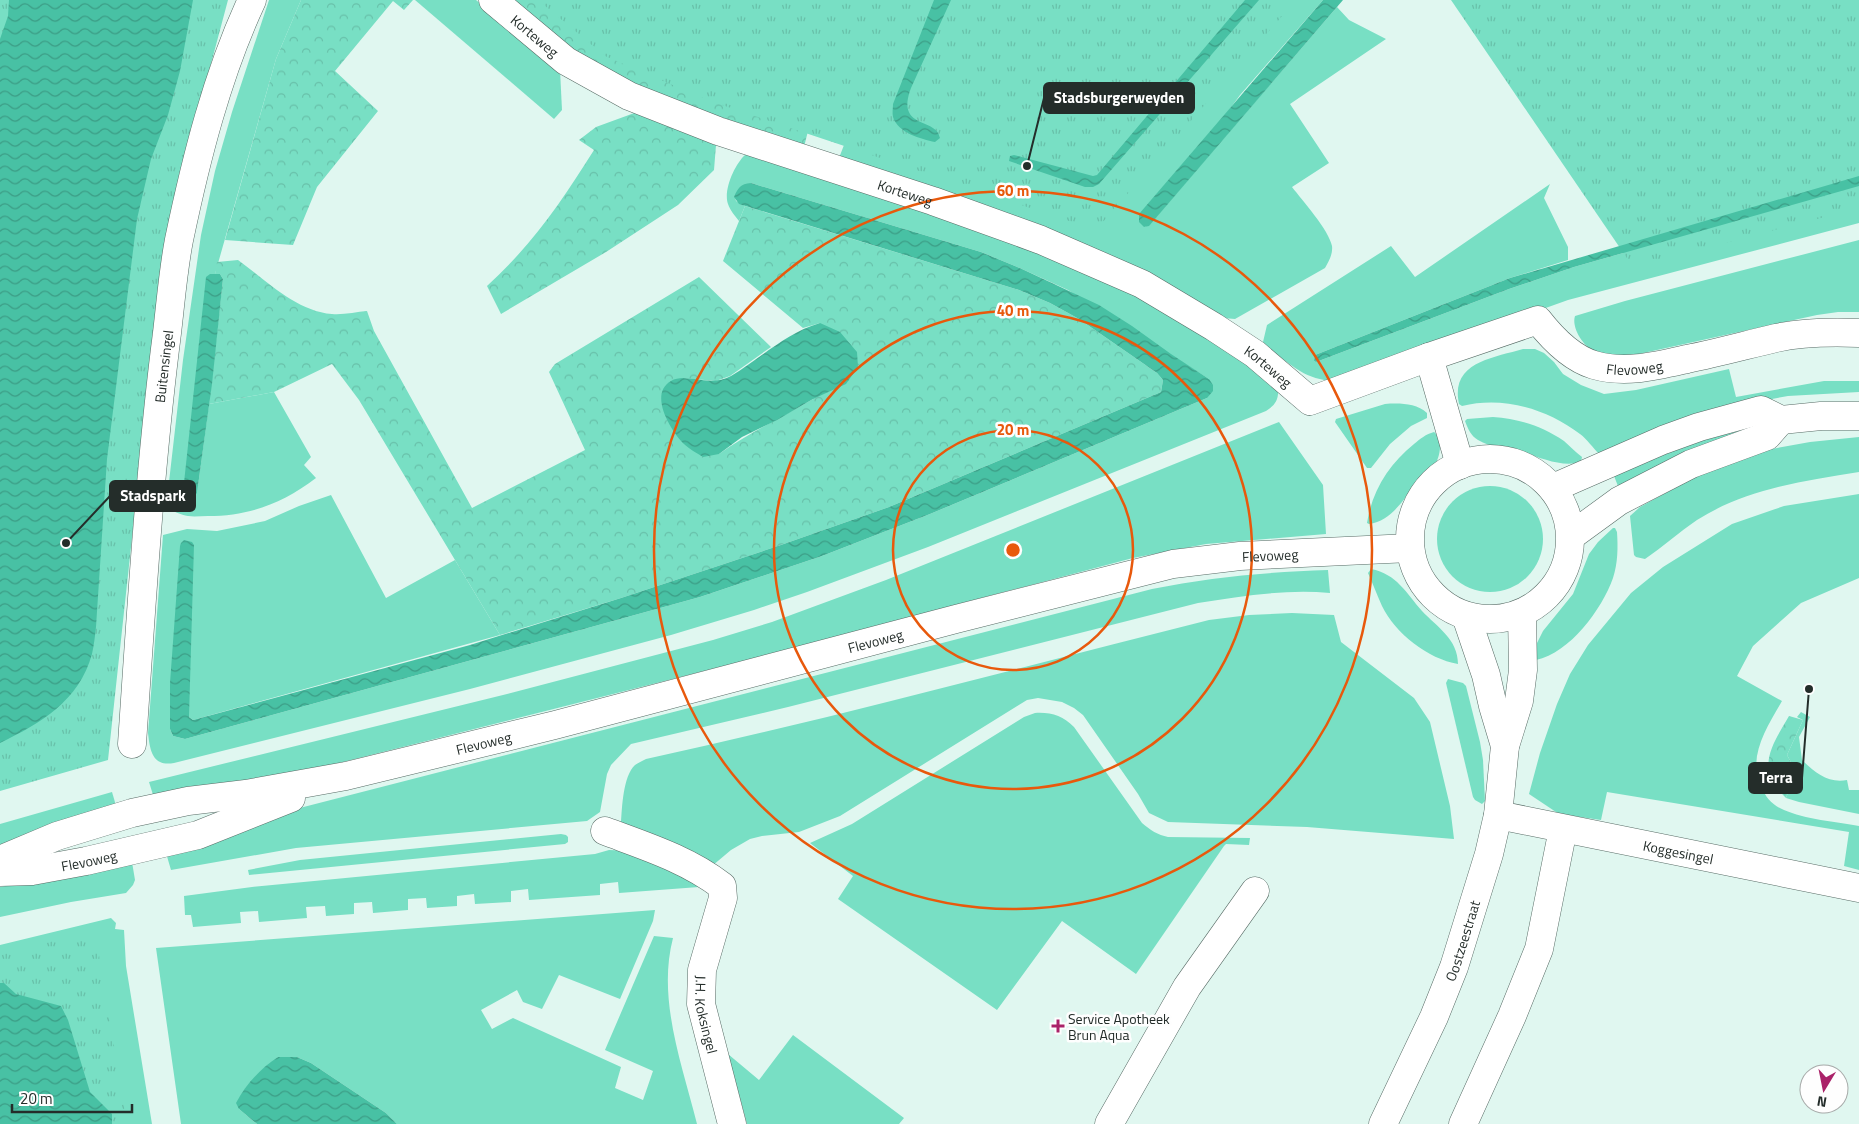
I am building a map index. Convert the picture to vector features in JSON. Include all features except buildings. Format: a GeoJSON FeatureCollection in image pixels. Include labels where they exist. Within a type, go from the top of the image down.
{"type":"FeatureCollection","features":[{"type":"Feature","properties":{"kind":"street","name":"Buitensingel"},"geometry":{"type":"LineString","coordinates":[[132,744],[144,565],[158,406],[179,242],[216,94],[252,0]]}},
{"type":"Feature","properties":{"kind":"street","name":"Korteweg"},"geometry":{"type":"LineString","coordinates":[[494,0],[566,61],[629,96],[718,131],[933,201],[1023,234],[1142,284],[1255,354],[1310,400]]}},
{"type":"Feature","properties":{"kind":"street","name":"Flevoweg"},"geometry":{"type":"LineString","coordinates":[[1310,400],[1538,320],[1554,340],[1573,354],[1592,364],[1616,369],[1647,368],[1778,338],[1829,332],[1859,333]]}},
{"type":"Feature","properties":{"kind":"street"},"geometry":{"type":"LineString","coordinates":[[1429,357],[1460,465]]}},
{"type":"Feature","properties":{"kind":"street"},"geometry":{"type":"LineString","coordinates":[[1552,488],[1663,440],[1699,427],[1761,410],[1781,420],[1821,416],[1859,416]]}},
{"type":"Feature","properties":{"kind":"street"},"geometry":{"type":"LineString","coordinates":[[1571,536],[1618,501],[1691,464],[1767,436],[1781,420]]}},
{"type":"Feature","properties":{"kind":"street"},"geometry":{"type":"LineString","coordinates":[[1479,459],[1500,459],[1520,464],[1538,474],[1552,488],[1562,502],[1568,519],[1571,536],[1569,556],[1563,574],[1553,590],[1539,604],[1522,613],[1504,619],[1484,620],[1466,616],[1448,608],[1432,596],[1420,579],[1412,561],[1410,548],[1411,522],[1418,504],[1428,488],[1443,474],[1460,465],[1479,459]]}},
{"type":"Feature","properties":{"kind":"street","name":"Flevoweg"},"geometry":{"type":"LineString","coordinates":[[0,860],[58,836],[132,814],[188,801],[246,794],[346,776],[555,725],[1173,564],[1240,556],[1410,548]]}},
{"type":"Feature","properties":{"kind":"street","name":"Oostzeestraat"},"geometry":{"type":"LineString","coordinates":[[1383,1124],[1430,1026],[1454,967],[1489,854],[1498,815],[1505,746],[1520,701],[1523,670],[1522,613]]}},
{"type":"Feature","properties":{"kind":"street","name":"Oostzeestraat"},"geometry":{"type":"LineString","coordinates":[[1466,616],[1486,675],[1505,746]]}},
{"type":"Feature","properties":{"kind":"street","name":"Flevoweg"},"geometry":{"type":"LineString","coordinates":[[0,872],[32,871],[86,861],[198,835],[346,776]]}},
{"type":"Feature","properties":{"kind":"street","name":"Koggesingel"},"geometry":{"type":"LineString","coordinates":[[1498,815],[1859,888]]}},
{"type":"Feature","properties":{"kind":"street"},"geometry":{"type":"LineString","coordinates":[[1463,1124],[1508,1025],[1539,949],[1563,829]]}},
{"type":"Feature","properties":{"kind":"street","name":"J.H. Koksingel"},"geometry":{"type":"LineString","coordinates":[[604,831],[673,857],[712,878],[722,886],[723,898],[702,970],[701,1004],[732,1124]]}},
{"type":"Feature","properties":{"kind":"street"},"geometry":{"type":"LineString","coordinates":[[1109,1124],[1187,987],[1255,891]]}},
{"type":"Feature","properties":{"kind":"green space"},"geometry":{"type":"Polygon","coordinates":[[[0,0],[228,0],[196,120],[155,325],[108,760],[0,791],[0,0]]]}},
{"type":"Feature","properties":{"kind":"green space"},"geometry":{"type":"Polygon","coordinates":[[[269,0],[301,0],[276,59],[215,274],[210,274],[197,493],[209,404],[274,392],[311,457],[304,465],[316,478],[278,501],[252,511],[238,514],[188,516],[166,508],[183,360],[201,235],[215,171],[232,112],[269,0]]]}},
{"type":"Feature","properties":{"kind":"green space"},"geometry":{"type":"Polygon","coordinates":[[[301,0],[413,0],[404,10],[393,1],[335,71],[378,111],[317,187],[293,245],[225,240],[276,59],[301,0]]]}},
{"type":"Feature","properties":{"kind":"green space"},"geometry":{"type":"Polygon","coordinates":[[[415,0],[476,0],[560,70],[562,110],[554,119],[415,0]]]}},
{"type":"Feature","properties":{"kind":"green space"},"geometry":{"type":"Polygon","coordinates":[[[511,0],[563,0],[811,119],[804,147],[702,115],[593,65],[511,0]]]}},
{"type":"Feature","properties":{"kind":"green space"},"geometry":{"type":"Polygon","coordinates":[[[538,0],[1296,0],[1096,230],[710,101],[605,56],[538,0]]]}},
{"type":"Feature","properties":{"kind":"green space"},"geometry":{"type":"Polygon","coordinates":[[[1259,0],[1323,0],[1240,95],[1144,227],[1149,225],[1337,7],[1349,20],[1386,39],[1290,104],[1329,163],[1292,187],[1321,224],[1330,239],[1332,249],[1328,263],[1325,268],[1235,319],[1223,318],[839,158],[864,93],[1259,0]]]}},
{"type":"Feature","properties":{"kind":"green space"},"geometry":{"type":"Polygon","coordinates":[[[1451,0],[1859,0],[1859,208],[1633,267],[1451,0]]]}},
{"type":"Feature","properties":{"kind":"green space"},"geometry":{"type":"Polygon","coordinates":[[[637,112],[716,145],[714,170],[678,205],[606,252],[501,314],[487,286],[518,255],[545,222],[594,150],[579,140],[596,127],[637,112]]]}},
{"type":"Feature","properties":{"kind":"green space"},"geometry":{"type":"Polygon","coordinates":[[[745,155],[755,156],[1015,240],[1159,306],[1240,357],[1278,388],[1276,402],[1266,411],[928,547],[754,610],[671,635],[470,689],[174,763],[167,764],[157,760],[151,751],[148,733],[163,535],[187,529],[217,531],[265,521],[331,495],[386,598],[455,560],[500,635],[193,720],[189,717],[170,683],[170,729],[173,736],[185,739],[700,597],[822,556],[930,514],[1207,398],[1209,379],[1068,290],[981,252],[751,183],[735,197],[736,201],[745,206],[739,221],[729,206],[727,192],[734,171],[745,155]]]}},
{"type":"Feature","properties":{"kind":"green space"},"geometry":{"type":"Polygon","coordinates":[[[1550,184],[1544,198],[1568,247],[1568,260],[1510,278],[1315,355],[1314,361],[1316,362],[1509,289],[1574,267],[1859,186],[1859,223],[1568,300],[1343,380],[1331,381],[1320,379],[1302,372],[1267,347],[1263,342],[1267,325],[1391,246],[1415,277],[1550,184]]]}},
{"type":"Feature","properties":{"kind":"green space"},"geometry":{"type":"Polygon","coordinates":[[[745,206],[1019,290],[1050,303],[1079,319],[1157,373],[1163,380],[1161,392],[889,507],[621,598],[500,635],[359,400],[332,364],[274,392],[209,404],[223,279],[220,274],[215,274],[217,262],[238,260],[282,293],[306,307],[332,314],[367,311],[374,331],[472,508],[585,450],[549,372],[555,364],[699,277],[771,347],[730,376],[716,381],[682,378],[719,454],[813,399],[820,323],[803,328],[723,261],[745,206]]]}},
{"type":"Feature","properties":{"kind":"green space"},"geometry":{"type":"Polygon","coordinates":[[[1859,240],[1859,312],[1817,315],[1625,357],[1610,356],[1591,350],[1583,342],[1575,326],[1575,316],[1625,301],[1859,240]]]}},
{"type":"Feature","properties":{"kind":"green space"},"geometry":{"type":"Polygon","coordinates":[[[1523,349],[1535,349],[1544,353],[1563,374],[1581,385],[1604,394],[1636,390],[1729,369],[1736,397],[1824,381],[1859,381],[1859,392],[1788,396],[1745,404],[1599,454],[1580,434],[1554,418],[1539,412],[1509,404],[1478,403],[1462,406],[1459,404],[1458,390],[1461,379],[1467,371],[1487,359],[1523,349]]]}},
{"type":"Feature","properties":{"kind":"green space"},"geometry":{"type":"Polygon","coordinates":[[[1385,404],[1413,405],[1427,413],[1427,418],[1411,426],[1390,444],[1371,468],[1367,468],[1335,422],[1336,419],[1385,404]]]}},
{"type":"Feature","properties":{"kind":"green space"},"geometry":{"type":"Polygon","coordinates":[[[1493,417],[1512,419],[1547,431],[1564,441],[1582,457],[1581,462],[1565,464],[1488,445],[1473,436],[1465,421],[1467,419],[1493,417]]]}},
{"type":"Feature","properties":{"kind":"green space"},"geometry":{"type":"Polygon","coordinates":[[[1279,422],[1323,485],[1326,534],[1206,544],[1133,558],[720,667],[319,768],[154,798],[149,782],[503,695],[713,640],[772,622],[886,580],[1279,422]]]}},
{"type":"Feature","properties":{"kind":"green space"},"geometry":{"type":"Polygon","coordinates":[[[1767,425],[1695,448],[1618,486],[1614,476],[1629,467],[1733,428],[1767,425]]]}},
{"type":"Feature","properties":{"kind":"green space"},"geometry":{"type":"Polygon","coordinates":[[[1434,432],[1439,440],[1440,449],[1438,459],[1433,468],[1418,482],[1391,514],[1377,522],[1367,523],[1377,489],[1389,469],[1414,444],[1426,435],[1434,432]]]}},
{"type":"Feature","properties":{"kind":"green space"},"geometry":{"type":"Polygon","coordinates":[[[1859,437],[1859,472],[1796,483],[1735,501],[1697,520],[1645,559],[1634,555],[1630,516],[1640,507],[1702,473],[1766,450],[1810,442],[1859,437]]]}},
{"type":"Feature","properties":{"kind":"green space"},"geometry":{"type":"Polygon","coordinates":[[[1490,486],[1510,490],[1528,501],[1539,519],[1543,539],[1539,559],[1528,577],[1510,588],[1490,592],[1470,588],[1452,577],[1441,559],[1437,539],[1441,519],[1452,501],[1470,490],[1490,486]]]}},
{"type":"Feature","properties":{"kind":"green space"},"geometry":{"type":"Polygon","coordinates":[[[1859,494],[1859,578],[1801,603],[1753,646],[1737,676],[1782,701],[1770,721],[1758,753],[1757,775],[1765,794],[1776,806],[1792,813],[1859,826],[1859,870],[1844,866],[1849,832],[1607,792],[1601,820],[1559,814],[1529,794],[1540,753],[1557,704],[1570,674],[1588,645],[1631,593],[1663,567],[1732,524],[1784,506],[1859,494]]]}},
{"type":"Feature","properties":{"kind":"green space"},"geometry":{"type":"Polygon","coordinates":[[[1613,528],[1617,532],[1616,567],[1601,603],[1583,628],[1561,649],[1549,656],[1536,660],[1533,657],[1543,631],[1573,594],[1589,554],[1598,542],[1613,528]]]}},
{"type":"Feature","properties":{"kind":"green space"},"geometry":{"type":"Polygon","coordinates":[[[1371,569],[1388,575],[1400,585],[1422,611],[1446,634],[1454,647],[1458,664],[1435,657],[1424,651],[1395,626],[1378,598],[1368,573],[1371,569]]]}},
{"type":"Feature","properties":{"kind":"green space"},"geometry":{"type":"Polygon","coordinates":[[[1328,570],[1330,593],[1280,593],[1198,603],[788,707],[631,744],[611,765],[607,774],[600,812],[587,821],[296,848],[171,870],[166,853],[288,811],[1152,589],[1240,576],[1328,570]]]}},
{"type":"Feature","properties":{"kind":"green space"},"geometry":{"type":"Polygon","coordinates":[[[1292,613],[1334,615],[1341,642],[1414,698],[1430,722],[1450,806],[1454,839],[1307,827],[1168,822],[1149,813],[1083,715],[1062,702],[1038,698],[1027,700],[840,816],[799,832],[750,839],[731,850],[712,866],[621,823],[624,792],[628,777],[635,765],[646,759],[857,709],[1209,620],[1249,615],[1292,613]]]}},
{"type":"Feature","properties":{"kind":"green space"},"geometry":{"type":"Polygon","coordinates":[[[1448,679],[1463,683],[1466,686],[1483,760],[1485,801],[1482,804],[1473,797],[1446,683],[1448,679]]]}},
{"type":"Feature","properties":{"kind":"green space"},"geometry":{"type":"Polygon","coordinates":[[[1801,712],[1810,717],[1799,737],[1802,760],[1822,776],[1840,781],[1847,780],[1849,790],[1859,790],[1859,814],[1786,798],[1796,771],[1787,755],[1803,720],[1797,717],[1801,712]]]}},
{"type":"Feature","properties":{"kind":"green space"},"geometry":{"type":"Polygon","coordinates":[[[1035,713],[1046,713],[1056,716],[1066,720],[1074,727],[1142,823],[1154,832],[1168,837],[1250,838],[1249,845],[1226,844],[1224,846],[1136,974],[1062,921],[997,1010],[838,899],[853,876],[810,843],[852,824],[1024,717],[1035,713]]]}},
{"type":"Feature","properties":{"kind":"green space"},"geometry":{"type":"Polygon","coordinates":[[[1789,716],[1803,720],[1787,755],[1796,771],[1786,798],[1776,787],[1771,777],[1769,757],[1789,716]]]}},
{"type":"Feature","properties":{"kind":"green space"},"geometry":{"type":"Polygon","coordinates":[[[112,792],[117,809],[0,849],[0,824],[112,792]]]}},
{"type":"Feature","properties":{"kind":"green space"},"geometry":{"type":"Polygon","coordinates":[[[561,834],[568,837],[568,842],[565,844],[249,875],[248,870],[300,860],[561,834]]]}},
{"type":"Feature","properties":{"kind":"green space"},"geometry":{"type":"Polygon","coordinates":[[[609,850],[633,853],[644,857],[699,884],[699,887],[619,893],[618,882],[600,884],[600,895],[529,900],[528,889],[511,891],[511,902],[475,904],[474,894],[457,896],[457,906],[427,908],[426,898],[408,899],[408,910],[373,913],[372,902],[354,903],[354,914],[326,916],[325,906],[306,907],[307,918],[259,922],[258,911],[240,912],[241,923],[193,927],[191,915],[185,915],[184,896],[252,887],[595,854],[609,850]]]}},
{"type":"Feature","properties":{"kind":"green space"},"geometry":{"type":"Polygon","coordinates":[[[132,862],[135,880],[126,893],[0,917],[0,887],[132,862]]]}},
{"type":"Feature","properties":{"kind":"green space"},"geometry":{"type":"Polygon","coordinates":[[[655,910],[653,921],[620,999],[559,975],[542,1009],[523,1002],[517,990],[481,1010],[492,1029],[513,1018],[621,1067],[615,1088],[643,1100],[653,1071],[605,1050],[654,936],[673,938],[668,984],[670,1008],[673,1031],[697,1124],[397,1124],[386,1113],[311,1063],[297,1057],[278,1057],[239,1109],[257,1124],[181,1124],[156,948],[655,910]]]}},
{"type":"Feature","properties":{"kind":"green space"},"geometry":{"type":"Polygon","coordinates":[[[111,918],[116,923],[115,929],[124,930],[126,966],[152,1124],[112,1124],[0,983],[0,945],[111,918]]]}},
{"type":"Feature","properties":{"kind":"green space"},"geometry":{"type":"Polygon","coordinates":[[[81,934],[97,943],[128,1124],[0,1124],[0,955],[81,934]]]}},
{"type":"Feature","properties":{"kind":"green space"},"geometry":{"type":"Polygon","coordinates":[[[793,1035],[904,1118],[899,1124],[747,1124],[728,1054],[759,1080],[793,1035]]]}},
{"type":"Feature","properties":{"kind":"water"},"geometry":{"type":"Polygon","coordinates":[[[9,0],[193,0],[180,71],[168,115],[151,159],[137,219],[107,459],[96,627],[92,654],[78,685],[68,698],[44,718],[0,743],[0,39],[8,16],[9,0]]]}},
{"type":"Feature","properties":{"kind":"water"},"geometry":{"type":"Polygon","coordinates":[[[934,0],[951,0],[911,88],[908,111],[912,117],[932,127],[937,132],[940,138],[935,142],[917,137],[905,131],[896,123],[893,117],[893,104],[934,0]]]}},
{"type":"Feature","properties":{"kind":"water"},"geometry":{"type":"Polygon","coordinates":[[[1245,0],[1259,0],[1099,184],[1093,187],[1085,187],[1009,161],[1010,156],[1014,155],[1093,176],[1097,175],[1245,0]]]}},
{"type":"Feature","properties":{"kind":"water"},"geometry":{"type":"Polygon","coordinates":[[[1323,0],[1343,0],[1149,226],[1144,227],[1139,222],[1139,214],[1323,0]]]}},
{"type":"Feature","properties":{"kind":"water"},"geometry":{"type":"Polygon","coordinates":[[[1859,176],[1859,186],[1574,267],[1509,289],[1316,362],[1314,361],[1315,355],[1510,278],[1859,176]]]}},
{"type":"Feature","properties":{"kind":"water"},"geometry":{"type":"Polygon","coordinates":[[[751,183],[981,252],[1022,269],[1099,305],[1132,326],[1209,379],[1213,385],[1213,391],[1207,398],[930,514],[822,556],[700,597],[185,739],[173,736],[170,729],[170,683],[180,546],[184,540],[192,542],[194,545],[189,717],[193,720],[470,645],[778,546],[889,507],[1161,392],[1163,380],[1157,373],[1079,319],[1050,303],[1019,290],[739,204],[734,197],[737,191],[742,185],[751,183]]]}},
{"type":"Feature","properties":{"kind":"water"},"geometry":{"type":"Polygon","coordinates":[[[210,274],[220,274],[223,279],[212,384],[197,493],[191,496],[183,492],[206,277],[210,274]]]}},
{"type":"Feature","properties":{"kind":"water"},"geometry":{"type":"Polygon","coordinates":[[[820,323],[840,332],[857,352],[858,367],[846,384],[813,399],[777,420],[742,437],[719,454],[703,457],[684,444],[668,422],[664,412],[661,394],[664,387],[677,379],[714,381],[731,376],[785,339],[820,323]]]}},
{"type":"Feature","properties":{"kind":"water"},"geometry":{"type":"Polygon","coordinates":[[[0,983],[4,983],[16,994],[61,1006],[68,1020],[90,1092],[112,1114],[112,1124],[0,1124],[0,983]]]}},
{"type":"Feature","properties":{"kind":"water"},"geometry":{"type":"Polygon","coordinates":[[[278,1057],[297,1057],[311,1063],[386,1113],[397,1124],[257,1124],[239,1109],[236,1103],[254,1077],[278,1057]]]}},
{"type":"Feature","properties":{"kind":"place","name":"Stadsburgerweyden"},"geometry":{"type":"Point","coordinates":[1027,166]}},
{"type":"Feature","properties":{"kind":"place","name":"Stadspark"},"geometry":{"type":"Point","coordinates":[66,543]}},
{"type":"Feature","properties":{"kind":"place","name":"Terra"},"geometry":{"type":"Point","coordinates":[1809,689]}},
{"type":"Feature","properties":{"kind":"place","name":"Service Apotheek Brun Aqua"},"geometry":{"type":"Point","coordinates":[1058,1026]}}]}
